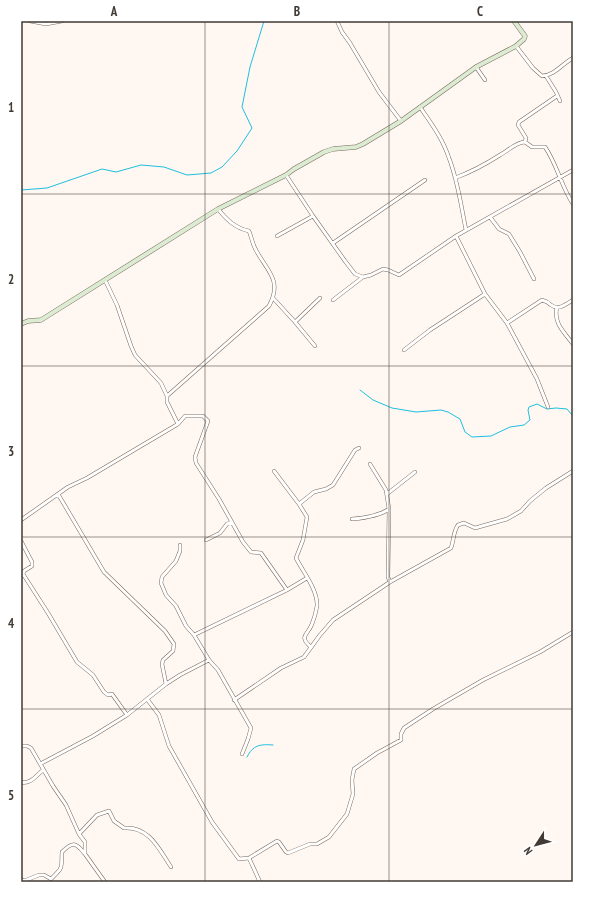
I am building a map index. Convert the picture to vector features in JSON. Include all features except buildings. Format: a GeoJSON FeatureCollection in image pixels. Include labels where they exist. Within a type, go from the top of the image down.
{"type":"FeatureCollection","features":[{"type":"Feature","properties":{"kind":"street"},"geometry":{"type":"LineString","coordinates":[[30,21],[46,24],[62,21]]}},
{"type":"Feature","properties":{"kind":"street"},"geometry":{"type":"LineString","coordinates":[[337,21],[342,32],[379,92],[401,121]]}},
{"type":"Feature","properties":{"kind":"street"},"geometry":{"type":"LineString","coordinates":[[21,324],[28,321],[41,320],[218,209],[286,175],[324,152],[333,149],[356,147],[401,121],[476,68],[516,46],[524,39],[525,36],[514,21]]}},
{"type":"Feature","properties":{"kind":"street"},"geometry":{"type":"LineString","coordinates":[[516,46],[533,68],[542,76],[556,72],[566,62],[573,58]]}},
{"type":"Feature","properties":{"kind":"street"},"geometry":{"type":"LineString","coordinates":[[476,68],[485,80]]}},
{"type":"Feature","properties":{"kind":"street"},"geometry":{"type":"LineString","coordinates":[[546,76],[560,102]]}},
{"type":"Feature","properties":{"kind":"street"},"geometry":{"type":"LineString","coordinates":[[557,96],[519,122],[518,125],[526,138],[525,142],[532,148],[545,147],[573,204]]}},
{"type":"Feature","properties":{"kind":"street"},"geometry":{"type":"LineString","coordinates":[[420,107],[436,130],[449,157],[466,230]]}},
{"type":"Feature","properties":{"kind":"street"},"geometry":{"type":"LineString","coordinates":[[455,178],[468,173],[514,146],[525,142]]}},
{"type":"Feature","properties":{"kind":"street"},"geometry":{"type":"LineString","coordinates":[[333,300],[363,277],[372,275],[383,269],[399,275],[456,236],[573,170]]}},
{"type":"Feature","properties":{"kind":"street"},"geometry":{"type":"LineString","coordinates":[[286,175],[345,261],[356,274],[363,277]]}},
{"type":"Feature","properties":{"kind":"street"},"geometry":{"type":"LineString","coordinates":[[332,243],[425,180]]}},
{"type":"Feature","properties":{"kind":"street"},"geometry":{"type":"LineString","coordinates":[[167,396],[268,306],[273,298],[273,278],[254,247],[249,231],[243,230],[228,221],[218,209]]}},
{"type":"Feature","properties":{"kind":"street"},"geometry":{"type":"LineString","coordinates":[[276,236],[313,216]]}},
{"type":"Feature","properties":{"kind":"street"},"geometry":{"type":"LineString","coordinates":[[490,217],[499,229],[509,234],[534,279]]}},
{"type":"Feature","properties":{"kind":"street"},"geometry":{"type":"LineString","coordinates":[[456,236],[485,294],[507,323],[537,379],[548,407]]}},
{"type":"Feature","properties":{"kind":"street"},"geometry":{"type":"LineString","coordinates":[[105,280],[117,305],[135,355],[161,383],[167,396],[167,402],[178,424]]}},
{"type":"Feature","properties":{"kind":"street"},"geometry":{"type":"LineString","coordinates":[[404,350],[430,330],[485,294]]}},
{"type":"Feature","properties":{"kind":"street"},"geometry":{"type":"LineString","coordinates":[[273,298],[315,346]]}},
{"type":"Feature","properties":{"kind":"street"},"geometry":{"type":"LineString","coordinates":[[295,322],[320,298]]}},
{"type":"Feature","properties":{"kind":"street"},"geometry":{"type":"LineString","coordinates":[[507,323],[542,300],[554,307],[560,308],[573,300]]}},
{"type":"Feature","properties":{"kind":"street"},"geometry":{"type":"LineString","coordinates":[[557,307],[555,316],[573,344]]}},
{"type":"Feature","properties":{"kind":"street"},"geometry":{"type":"LineString","coordinates":[[21,520],[68,487],[87,478],[178,424],[184,416],[203,416],[208,421],[195,457],[196,463],[243,542],[251,552],[261,553],[286,590]]}},
{"type":"Feature","properties":{"kind":"street"},"geometry":{"type":"LineString","coordinates":[[299,504],[314,492],[326,489],[333,485],[354,450],[359,448]]}},
{"type":"Feature","properties":{"kind":"street"},"geometry":{"type":"LineString","coordinates":[[370,464],[386,490],[389,509],[388,577],[390,582]]}},
{"type":"Feature","properties":{"kind":"street"},"geometry":{"type":"LineString","coordinates":[[274,471],[307,517],[303,540],[296,558],[312,584],[317,605],[312,625],[304,635],[304,639],[311,647]]}},
{"type":"Feature","properties":{"kind":"street"},"geometry":{"type":"LineString","coordinates":[[386,494],[415,472]]}},
{"type":"Feature","properties":{"kind":"street"},"geometry":{"type":"LineString","coordinates":[[234,700],[281,668],[304,657],[333,620],[390,582],[451,548],[454,530],[458,525],[464,523],[475,528],[507,519],[521,511],[530,501],[546,488],[573,472]]}},
{"type":"Feature","properties":{"kind":"street"},"geometry":{"type":"LineString","coordinates":[[58,494],[104,572],[165,631],[174,644],[173,651],[163,660],[162,664],[166,684]]}},
{"type":"Feature","properties":{"kind":"street"},"geometry":{"type":"LineString","coordinates":[[352,519],[363,518],[385,512],[389,509]]}},
{"type":"Feature","properties":{"kind":"street"},"geometry":{"type":"LineString","coordinates":[[206,540],[220,533],[227,524],[232,522]]}},
{"type":"Feature","properties":{"kind":"street"},"geometry":{"type":"LineString","coordinates":[[21,541],[32,562],[32,566],[22,571],[23,574],[48,613],[76,662],[93,675],[104,692],[108,695],[112,694],[127,715]]}},
{"type":"Feature","properties":{"kind":"street"},"geometry":{"type":"LineString","coordinates":[[180,545],[180,551],[176,561],[162,577],[161,583],[166,595],[176,606],[186,626],[194,635],[209,660],[218,670],[251,728],[242,754]]}},
{"type":"Feature","properties":{"kind":"street"},"geometry":{"type":"LineString","coordinates":[[194,635],[286,590],[307,578]]}},
{"type":"Feature","properties":{"kind":"street"},"geometry":{"type":"LineString","coordinates":[[147,699],[159,715],[169,746],[212,822],[239,859],[249,858],[277,841],[288,853],[310,844],[317,844],[329,836],[347,814],[353,794],[354,787],[352,780],[354,770],[401,740],[401,734],[404,728],[483,680],[540,652],[573,632]]}},
{"type":"Feature","properties":{"kind":"street"},"geometry":{"type":"LineString","coordinates":[[40,764],[93,736],[127,715],[166,684],[209,660]]}},
{"type":"Feature","properties":{"kind":"street"},"geometry":{"type":"LineString","coordinates":[[21,746],[31,748],[43,770],[66,805],[79,834],[85,842],[85,854]]}},
{"type":"Feature","properties":{"kind":"street"},"geometry":{"type":"LineString","coordinates":[[21,782],[24,783],[33,780],[43,770]]}},
{"type":"Feature","properties":{"kind":"street"},"geometry":{"type":"LineString","coordinates":[[79,834],[97,815],[109,811],[114,821],[124,828],[133,828],[142,831],[152,840],[171,867]]}},
{"type":"Feature","properties":{"kind":"street"},"geometry":{"type":"LineString","coordinates":[[21,879],[24,881],[39,875],[44,875],[48,881],[61,869],[62,852],[70,844],[73,844],[81,849],[105,882]]}},
{"type":"Feature","properties":{"kind":"street"},"geometry":{"type":"LineString","coordinates":[[249,858],[260,882]]}},
{"type":"Feature","properties":{"kind":"waterway"},"geometry":{"type":"LineString","coordinates":[[21,190],[47,188],[102,169],[116,172],[141,165],[164,167],[187,175],[211,173],[222,167],[237,151],[252,128],[242,107],[250,67],[264,21]]}},
{"type":"Feature","properties":{"kind":"waterway"},"geometry":{"type":"LineString","coordinates":[[360,390],[373,400],[392,408],[416,412],[441,410],[448,412],[460,419],[465,432],[472,437],[491,436],[510,427],[524,425],[530,420],[528,410],[529,407],[537,404],[547,409],[567,409],[573,416]]}},
{"type":"Feature","properties":{"kind":"waterway"},"geometry":{"type":"LineString","coordinates":[[247,757],[249,753],[257,746],[273,745]]}}]}
